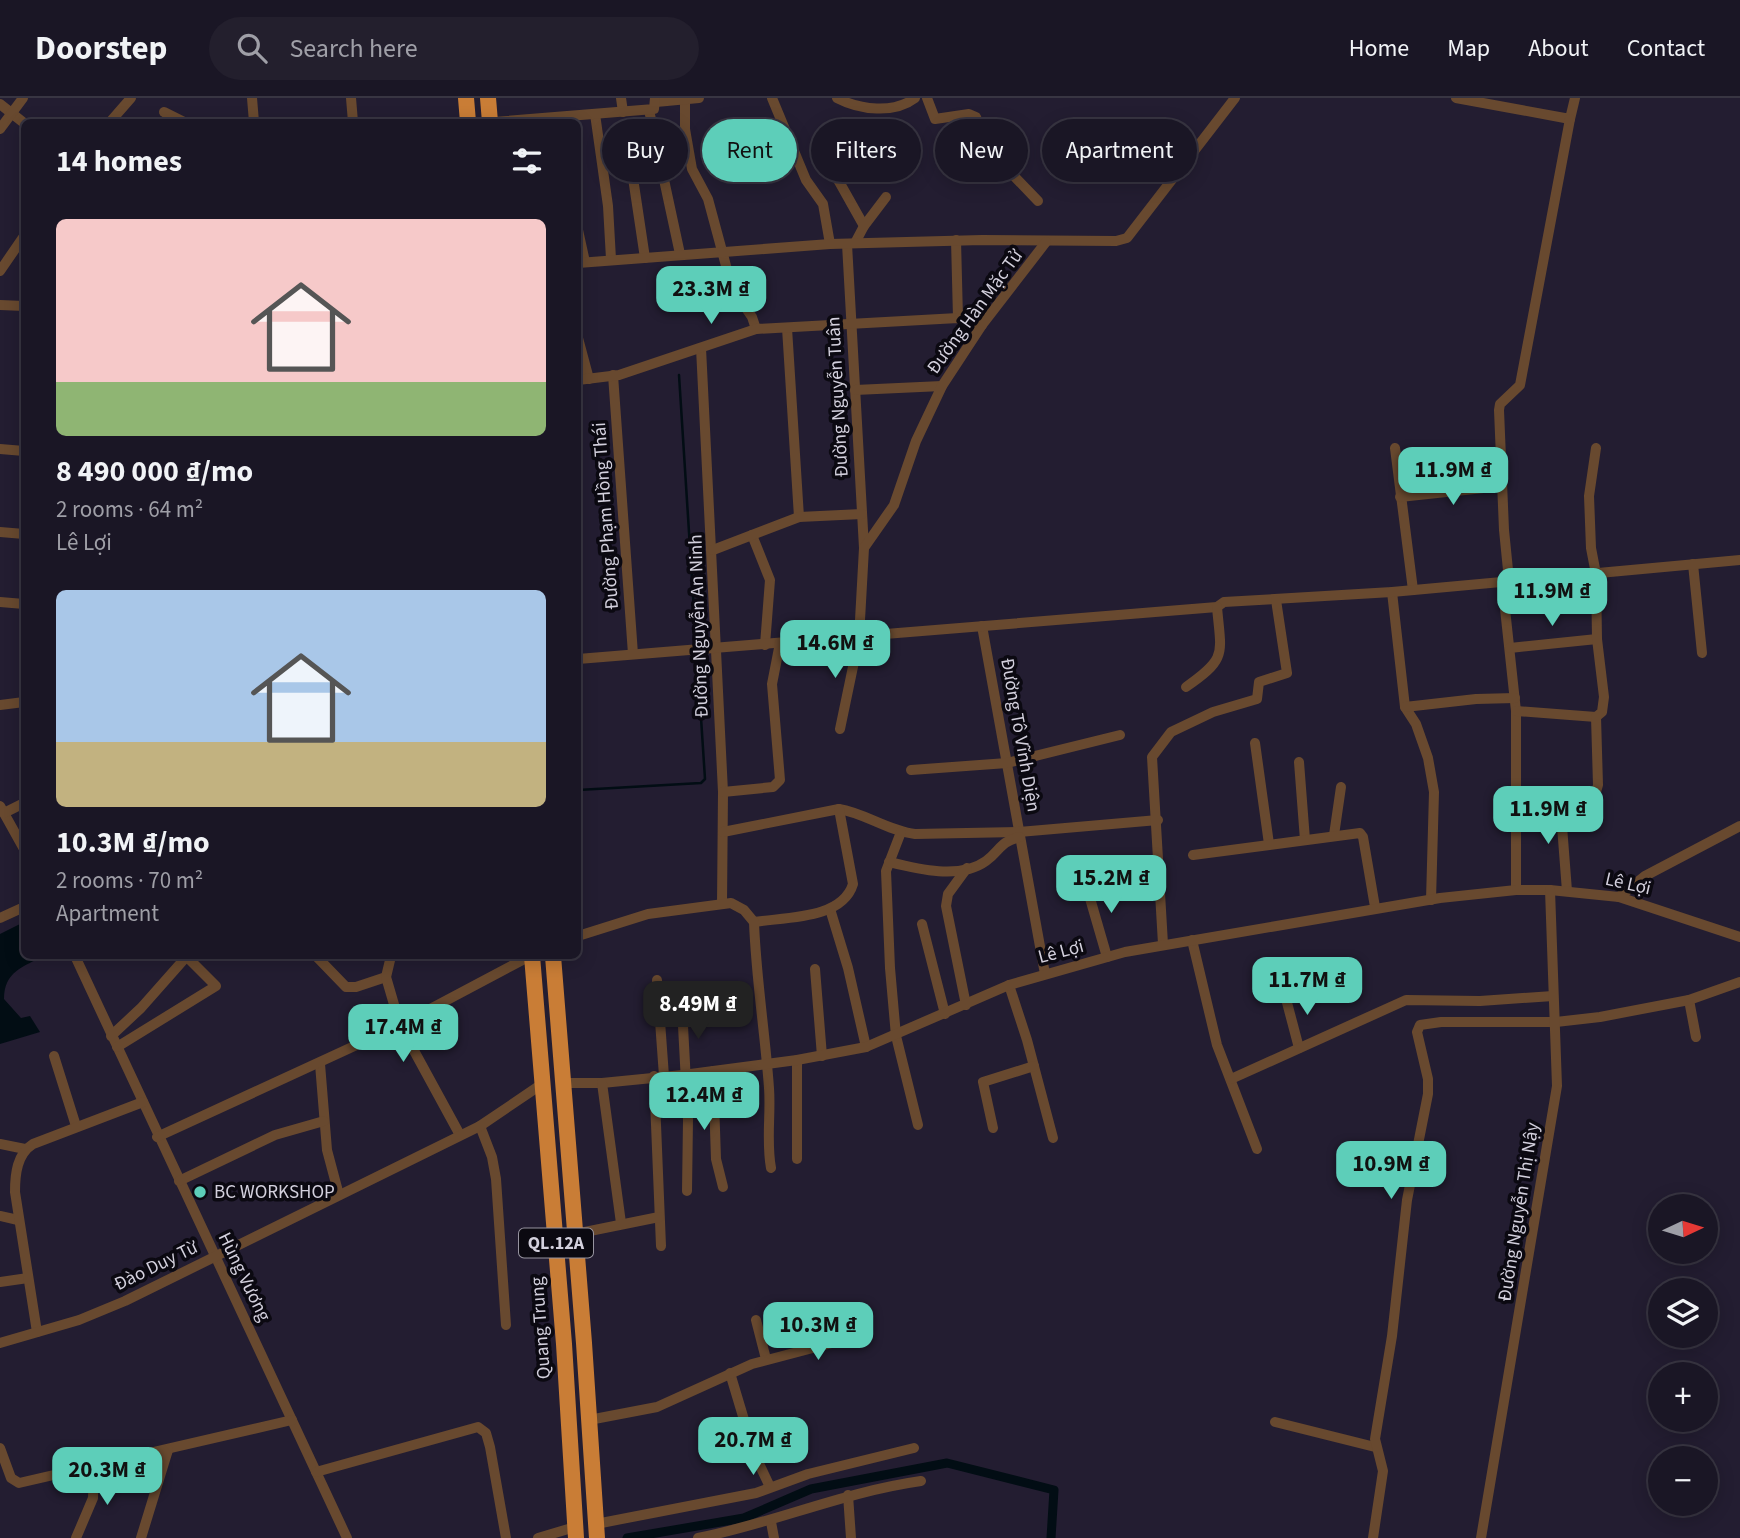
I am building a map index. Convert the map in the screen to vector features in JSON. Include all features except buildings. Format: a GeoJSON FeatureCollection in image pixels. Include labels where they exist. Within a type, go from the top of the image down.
{"type":"FeatureCollection","features":[{"type":"Feature","properties":{"kind":"highway"},"geometry":{"type":"LineString","coordinates":[[466,98],[468,119]]}},
{"type":"Feature","properties":{"kind":"highway"},"geometry":{"type":"LineString","coordinates":[[488,98],[492,119]]}},
{"type":"Feature","properties":{"kind":"highway","name":"Quang Trung"},"geometry":{"type":"LineString","coordinates":[[531,959],[564,1344],[576,1532]]}},
{"type":"Feature","properties":{"kind":"highway","name":"QL.12A"},"geometry":{"type":"LineString","coordinates":[[553,959],[596,1531]]}},
{"type":"Feature","properties":{"kind":"highway"},"geometry":{"type":"LineString","coordinates":[[542,1084],[563,1083]]}},
{"type":"Feature","properties":{"kind":"highway"},"geometry":{"type":"LineString","coordinates":[[564,1344],[584,1343]]}},
{"type":"Feature","properties":{"kind":"street"},"geometry":{"type":"LineString","coordinates":[[0,129],[23,98]]}},
{"type":"Feature","properties":{"kind":"street"},"geometry":{"type":"LineString","coordinates":[[113,119],[131,98]]}},
{"type":"Feature","properties":{"kind":"street"},"geometry":{"type":"LineString","coordinates":[[252,98],[254,119]]}},
{"type":"Feature","properties":{"kind":"street"},"geometry":{"type":"LineString","coordinates":[[351,98],[353,119]]}},
{"type":"Feature","properties":{"kind":"street"},"geometry":{"type":"LineString","coordinates":[[621,98],[623,112]]}},
{"type":"Feature","properties":{"kind":"street"},"geometry":{"type":"LineString","coordinates":[[562,119],[623,112],[654,103],[699,98]]}},
{"type":"Feature","properties":{"kind":"street"},"geometry":{"type":"LineString","coordinates":[[772,98],[806,180],[825,209],[830,244]]}},
{"type":"Feature","properties":{"kind":"street"},"geometry":{"type":"LineString","coordinates":[[837,98],[851,106],[894,108],[905,106],[915,98]]}},
{"type":"Feature","properties":{"kind":"street"},"geometry":{"type":"LineString","coordinates":[[928,98],[936,120],[969,114],[976,117],[989,150],[1038,201]]}},
{"type":"Feature","properties":{"kind":"street"},"geometry":{"type":"LineString","coordinates":[[581,262],[830,244],[956,240],[1101,243],[1127,238],[1235,98]]}},
{"type":"Feature","properties":{"kind":"street"},"geometry":{"type":"LineString","coordinates":[[1456,98],[1570,119]]}},
{"type":"Feature","properties":{"kind":"street"},"geometry":{"type":"LineString","coordinates":[[1516,890],[1516,711],[1506,580],[1499,411],[1500,404],[1520,385],[1575,98]]}},
{"type":"Feature","properties":{"kind":"street"},"geometry":{"type":"LineString","coordinates":[[685,100],[685,129],[692,169],[708,199],[732,288],[752,317],[756,329]]}},
{"type":"Feature","properties":{"kind":"street"},"geometry":{"type":"LineString","coordinates":[[654,103],[680,254]]}},
{"type":"Feature","properties":{"kind":"street"},"geometry":{"type":"LineString","coordinates":[[0,104],[21,120]]}},
{"type":"Feature","properties":{"kind":"street"},"geometry":{"type":"LineString","coordinates":[[164,112],[178,119]]}},
{"type":"Feature","properties":{"kind":"street"},"geometry":{"type":"LineString","coordinates":[[595,114],[608,206],[611,259]]}},
{"type":"Feature","properties":{"kind":"street"},"geometry":{"type":"LineString","coordinates":[[634,182],[645,258]]}},
{"type":"Feature","properties":{"kind":"street"},"geometry":{"type":"LineString","coordinates":[[839,182],[864,226]]}},
{"type":"Feature","properties":{"kind":"street"},"geometry":{"type":"LineString","coordinates":[[851,244],[886,197]]}},
{"type":"Feature","properties":{"kind":"street"},"geometry":{"type":"LineString","coordinates":[[0,271],[21,240]]}},
{"type":"Feature","properties":{"kind":"street"},"geometry":{"type":"LineString","coordinates":[[956,240],[958,318]]}},
{"type":"Feature","properties":{"kind":"street","name":"Đường Hàn Mặc Tử"},"geometry":{"type":"LineString","coordinates":[[864,548],[894,505],[919,433],[942,386],[982,326],[1046,242]]}},
{"type":"Feature","properties":{"kind":"street","name":"Đường Nguyễn Tuân"},"geometry":{"type":"LineString","coordinates":[[851,244],[851,322],[864,548]]}},
{"type":"Feature","properties":{"kind":"street"},"geometry":{"type":"LineString","coordinates":[[0,305],[21,306]]}},
{"type":"Feature","properties":{"kind":"street"},"geometry":{"type":"LineString","coordinates":[[583,379],[613,376],[756,329],[958,318],[982,326]]}},
{"type":"Feature","properties":{"kind":"street"},"geometry":{"type":"LineString","coordinates":[[787,328],[799,517]]}},
{"type":"Feature","properties":{"kind":"street","name":"Đường Nguyễn An Ninh"},"geometry":{"type":"LineString","coordinates":[[701,348],[723,792],[722,904]]}},
{"type":"Feature","properties":{"kind":"street","name":"Đường Phạm Hồng Thái"},"geometry":{"type":"LineString","coordinates":[[613,376],[633,654]]}},
{"type":"Feature","properties":{"kind":"street"},"geometry":{"type":"LineString","coordinates":[[855,390],[942,386]]}},
{"type":"Feature","properties":{"kind":"street"},"geometry":{"type":"LineString","coordinates":[[1395,448],[1413,590]]}},
{"type":"Feature","properties":{"kind":"street"},"geometry":{"type":"LineString","coordinates":[[1515,804],[1590,796],[1596,792],[1596,717],[1603,709],[1604,697],[1597,639],[1596,574],[1591,548],[1589,496],[1596,448]]}},
{"type":"Feature","properties":{"kind":"street"},"geometry":{"type":"LineString","coordinates":[[0,449],[21,451]]}},
{"type":"Feature","properties":{"kind":"street"},"geometry":{"type":"LineString","coordinates":[[1400,497],[1502,486]]}},
{"type":"Feature","properties":{"kind":"street"},"geometry":{"type":"LineString","coordinates":[[713,550],[799,517],[862,514]]}},
{"type":"Feature","properties":{"kind":"street"},"geometry":{"type":"LineString","coordinates":[[0,532],[21,534]]}},
{"type":"Feature","properties":{"kind":"street"},"geometry":{"type":"LineString","coordinates":[[752,535],[770,580],[765,645]]}},
{"type":"Feature","properties":{"kind":"street"},"geometry":{"type":"LineString","coordinates":[[841,729],[859,638],[864,548]]}},
{"type":"Feature","properties":{"kind":"street"},"geometry":{"type":"LineString","coordinates":[[581,659],[859,638],[982,625],[1217,607],[1224,602],[1392,592],[1740,560]]}},
{"type":"Feature","properties":{"kind":"street"},"geometry":{"type":"LineString","coordinates":[[1693,565],[1702,653]]}},
{"type":"Feature","properties":{"kind":"street"},"geometry":{"type":"LineString","coordinates":[[1392,592],[1405,708],[1424,747],[1434,792],[1431,900]]}},
{"type":"Feature","properties":{"kind":"street"},"geometry":{"type":"LineString","coordinates":[[1163,944],[1159,908],[1158,820],[1152,757],[1165,744],[1168,735],[1213,712],[1257,699],[1259,682],[1287,673],[1276,600]]}},
{"type":"Feature","properties":{"kind":"street"},"geometry":{"type":"LineString","coordinates":[[0,602],[21,604]]}},
{"type":"Feature","properties":{"kind":"street"},"geometry":{"type":"LineString","coordinates":[[1186,687],[1209,671],[1220,656],[1217,607]]}},
{"type":"Feature","properties":{"kind":"street","name":"Đường Tô Vĩnh Diện"},"geometry":{"type":"LineString","coordinates":[[982,625],[1045,974]]}},
{"type":"Feature","properties":{"kind":"street"},"geometry":{"type":"LineString","coordinates":[[1510,648],[1597,639]]}},
{"type":"Feature","properties":{"kind":"street"},"geometry":{"type":"LineString","coordinates":[[723,792],[773,787],[780,780],[772,684],[780,643]]}},
{"type":"Feature","properties":{"kind":"street"},"geometry":{"type":"LineString","coordinates":[[1405,708],[1476,699],[1515,698]]}},
{"type":"Feature","properties":{"kind":"street"},"geometry":{"type":"LineString","coordinates":[[0,705],[21,702]]}},
{"type":"Feature","properties":{"kind":"street"},"geometry":{"type":"LineString","coordinates":[[1516,711],[1596,717]]}},
{"type":"Feature","properties":{"kind":"street"},"geometry":{"type":"LineString","coordinates":[[911,770],[1007,762],[1120,735]]}},
{"type":"Feature","properties":{"kind":"street"},"geometry":{"type":"LineString","coordinates":[[1255,743],[1269,844]]}},
{"type":"Feature","properties":{"kind":"street"},"geometry":{"type":"LineString","coordinates":[[1299,762],[1305,840]]}},
{"type":"Feature","properties":{"kind":"street"},"geometry":{"type":"LineString","coordinates":[[1334,835],[1341,787]]}},
{"type":"Feature","properties":{"kind":"street"},"geometry":{"type":"LineString","coordinates":[[1560,800],[1567,891]]}},
{"type":"Feature","properties":{"kind":"street"},"geometry":{"type":"LineString","coordinates":[[20,833],[2,810],[21,804]]}},
{"type":"Feature","properties":{"kind":"street"},"geometry":{"type":"LineString","coordinates":[[723,832],[839,809],[856,812],[901,832],[1020,834],[1158,820]]}},
{"type":"Feature","properties":{"kind":"street"},"geometry":{"type":"LineString","coordinates":[[754,922],[830,909],[850,892],[853,884],[839,809]]}},
{"type":"Feature","properties":{"kind":"street"},"geometry":{"type":"LineString","coordinates":[[1619,897],[1645,876],[1740,826]]}},
{"type":"Feature","properties":{"kind":"street"},"geometry":{"type":"LineString","coordinates":[[901,832],[889,862],[886,883],[896,1036],[918,1125]]}},
{"type":"Feature","properties":{"kind":"street"},"geometry":{"type":"LineString","coordinates":[[889,862],[936,871],[967,868],[986,861],[1005,841],[1020,834]]}},
{"type":"Feature","properties":{"kind":"street"},"geometry":{"type":"LineString","coordinates":[[1193,855],[1334,835],[1362,834],[1375,907]]}},
{"type":"Feature","properties":{"kind":"street"},"geometry":{"type":"LineString","coordinates":[[966,1005],[946,906],[948,894],[967,868]]}},
{"type":"Feature","properties":{"kind":"street"},"geometry":{"type":"LineString","coordinates":[[1085,881],[1107,957]]}},
{"type":"Feature","properties":{"kind":"street","name":"Lê Lợi"},"geometry":{"type":"LineString","coordinates":[[563,1083],[602,1083],[683,1075],[797,1060],[866,1047],[1009,985],[1107,957],[1163,944],[1375,907],[1431,900],[1516,890],[1567,891],[1619,897],[1740,937]]}},
{"type":"Feature","properties":{"kind":"street","name":"Đường Nguyễn Thị Nậy"},"geometry":{"type":"LineString","coordinates":[[1480,1538],[1556,1101],[1556,1022],[1550,890]]}},
{"type":"Feature","properties":{"kind":"street"},"geometry":{"type":"LineString","coordinates":[[581,935],[648,914],[722,904],[740,906],[754,922],[768,1064],[770,1095],[767,1149],[771,1168]]}},
{"type":"Feature","properties":{"kind":"street"},"geometry":{"type":"LineString","coordinates":[[0,918],[21,908]]}},
{"type":"Feature","properties":{"kind":"street"},"geometry":{"type":"LineString","coordinates":[[830,909],[847,961],[866,1047]]}},
{"type":"Feature","properties":{"kind":"street"},"geometry":{"type":"LineString","coordinates":[[922,924],[945,1014]]}},
{"type":"Feature","properties":{"kind":"street"},"geometry":{"type":"LineString","coordinates":[[1192,940],[1212,1027],[1257,1149]]}},
{"type":"Feature","properties":{"kind":"street","name":"Hùng Vương"},"geometry":{"type":"LineString","coordinates":[[76,959],[347,1538]]}},
{"type":"Feature","properties":{"kind":"street"},"geometry":{"type":"LineString","coordinates":[[111,1036],[141,1009],[184,959]]}},
{"type":"Feature","properties":{"kind":"street"},"geometry":{"type":"LineString","coordinates":[[117,1048],[216,986],[190,959]]}},
{"type":"Feature","properties":{"kind":"street"},"geometry":{"type":"LineString","coordinates":[[319,959],[346,987],[356,987],[386,977]]}},
{"type":"Feature","properties":{"kind":"street"},"geometry":{"type":"LineString","coordinates":[[390,959],[386,977],[400,1025],[460,1135]]}},
{"type":"Feature","properties":{"kind":"street"},"geometry":{"type":"LineString","coordinates":[[158,1137],[320,1064],[525,959]]}},
{"type":"Feature","properties":{"kind":"street"},"geometry":{"type":"LineString","coordinates":[[815,969],[822,1056]]}},
{"type":"Feature","properties":{"kind":"street"},"geometry":{"type":"LineString","coordinates":[[657,980],[659,1217],[662,1246]]}},
{"type":"Feature","properties":{"kind":"street"},"geometry":{"type":"LineString","coordinates":[[1373,1538],[1383,1471],[1383,1462],[1375,1447],[1392,1336],[1407,1200],[1428,1094],[1418,1028],[1422,1024],[1434,1022],[1556,1022],[1689,1000],[1740,982]]}},
{"type":"Feature","properties":{"kind":"street"},"geometry":{"type":"LineString","coordinates":[[1009,985],[1053,1138]]}},
{"type":"Feature","properties":{"kind":"street"},"geometry":{"type":"LineString","coordinates":[[1285,995],[1300,1048]]}},
{"type":"Feature","properties":{"kind":"street"},"geometry":{"type":"LineString","coordinates":[[1231,1079],[1406,1000],[1480,1001],[1553,996]]}},
{"type":"Feature","properties":{"kind":"street"},"geometry":{"type":"LineString","coordinates":[[1689,1000],[1696,1037]]}},
{"type":"Feature","properties":{"kind":"street"},"geometry":{"type":"LineString","coordinates":[[682,1007],[683,1075],[688,1120],[687,1191]]}},
{"type":"Feature","properties":{"kind":"street"},"geometry":{"type":"LineString","coordinates":[[54,1056],[76,1126]]}},
{"type":"Feature","properties":{"kind":"street"},"geometry":{"type":"LineString","coordinates":[[797,1060],[797,1159]]}},
{"type":"Feature","properties":{"kind":"street"},"geometry":{"type":"LineString","coordinates":[[320,1064],[327,1150],[339,1195]]}},
{"type":"Feature","properties":{"kind":"street"},"geometry":{"type":"LineString","coordinates":[[993,1128],[983,1082],[1034,1066]]}},
{"type":"Feature","properties":{"kind":"street"},"geometry":{"type":"LineString","coordinates":[[713,1071],[716,1159],[723,1187]]}},
{"type":"Feature","properties":{"kind":"street"},"geometry":{"type":"LineString","coordinates":[[602,1083],[621,1223]]}},
{"type":"Feature","properties":{"kind":"street","name":"Đào Duy Từ"},"geometry":{"type":"LineString","coordinates":[[0,1343],[103,1311],[480,1126],[542,1084]]}},
{"type":"Feature","properties":{"kind":"street"},"geometry":{"type":"LineString","coordinates":[[0,1144],[25,1149],[76,1126],[142,1102]]}},
{"type":"Feature","properties":{"kind":"street"},"geometry":{"type":"LineString","coordinates":[[179,1181],[275,1135],[324,1121]]}},
{"type":"Feature","properties":{"kind":"street"},"geometry":{"type":"LineString","coordinates":[[480,1126],[492,1157],[496,1179],[506,1325]]}},
{"type":"Feature","properties":{"kind":"street"},"geometry":{"type":"LineString","coordinates":[[25,1149],[15,1180],[18,1220],[37,1332]]}},
{"type":"Feature","properties":{"kind":"street"},"geometry":{"type":"LineString","coordinates":[[0,1216],[18,1220]]}},
{"type":"Feature","properties":{"kind":"street"},"geometry":{"type":"LineString","coordinates":[[575,1234],[659,1217]]}},
{"type":"Feature","properties":{"kind":"street"},"geometry":{"type":"LineString","coordinates":[[0,1282],[28,1278]]}},
{"type":"Feature","properties":{"kind":"street"},"geometry":{"type":"LineString","coordinates":[[756,1320],[766,1359]]}},
{"type":"Feature","properties":{"kind":"street"},"geometry":{"type":"LineString","coordinates":[[589,1420],[657,1407],[766,1359],[862,1335]]}},
{"type":"Feature","properties":{"kind":"street"},"geometry":{"type":"LineString","coordinates":[[730,1373],[754,1453],[770,1487]]}},
{"type":"Feature","properties":{"kind":"street"},"geometry":{"type":"LineString","coordinates":[[0,1448],[14,1483],[292,1420]]}},
{"type":"Feature","properties":{"kind":"street"},"geometry":{"type":"LineString","coordinates":[[1275,1422],[1375,1447]]}},
{"type":"Feature","properties":{"kind":"street"},"geometry":{"type":"LineString","coordinates":[[316,1472],[478,1427],[486,1433],[491,1447],[506,1538]]}},
{"type":"Feature","properties":{"kind":"street"},"geometry":{"type":"LineString","coordinates":[[596,1531],[914,1448]]}},
{"type":"Feature","properties":{"kind":"street"},"geometry":{"type":"LineString","coordinates":[[141,1538],[168,1450]]}},
{"type":"Feature","properties":{"kind":"street"},"geometry":{"type":"LineString","coordinates":[[76,1538],[93,1498],[94,1465]]}},
{"type":"Feature","properties":{"kind":"street"},"geometry":{"type":"LineString","coordinates":[[698,1538],[771,1522],[848,1494],[921,1481]]}},
{"type":"Feature","properties":{"kind":"street"},"geometry":{"type":"LineString","coordinates":[[848,1494],[851,1538]]}},
{"type":"Feature","properties":{"kind":"street"},"geometry":{"type":"LineString","coordinates":[[771,1522],[774,1538]]}},
{"type":"Feature","properties":{"kind":"street"},"geometry":{"type":"LineString","coordinates":[[538,1538],[576,1532]]}},
{"type":"Feature","properties":{"kind":"shaded area"},"geometry":{"type":"Polygon","coordinates":[[[21,924],[21,959],[39,959],[11,976],[4,999],[21,1018],[30,1016],[40,1032],[0,1044],[0,934],[21,924]]]}},
{"type":"Feature","properties":{"kind":"waterway"},"geometry":{"type":"LineString","coordinates":[[679,375],[696,642]]}},
{"type":"Feature","properties":{"kind":"waterway"},"geometry":{"type":"LineString","coordinates":[[581,790],[701,783],[705,779],[697,656]]}},
{"type":"Feature","properties":{"kind":"waterway"},"geometry":{"type":"LineString","coordinates":[[627,1538],[744,1518],[811,1489],[947,1463],[1054,1490],[1051,1538]]}},
{"type":"Feature","properties":{"kind":"place","name":"BC WORKSHOP"},"geometry":{"type":"Point","coordinates":[200,1192]}}]}
